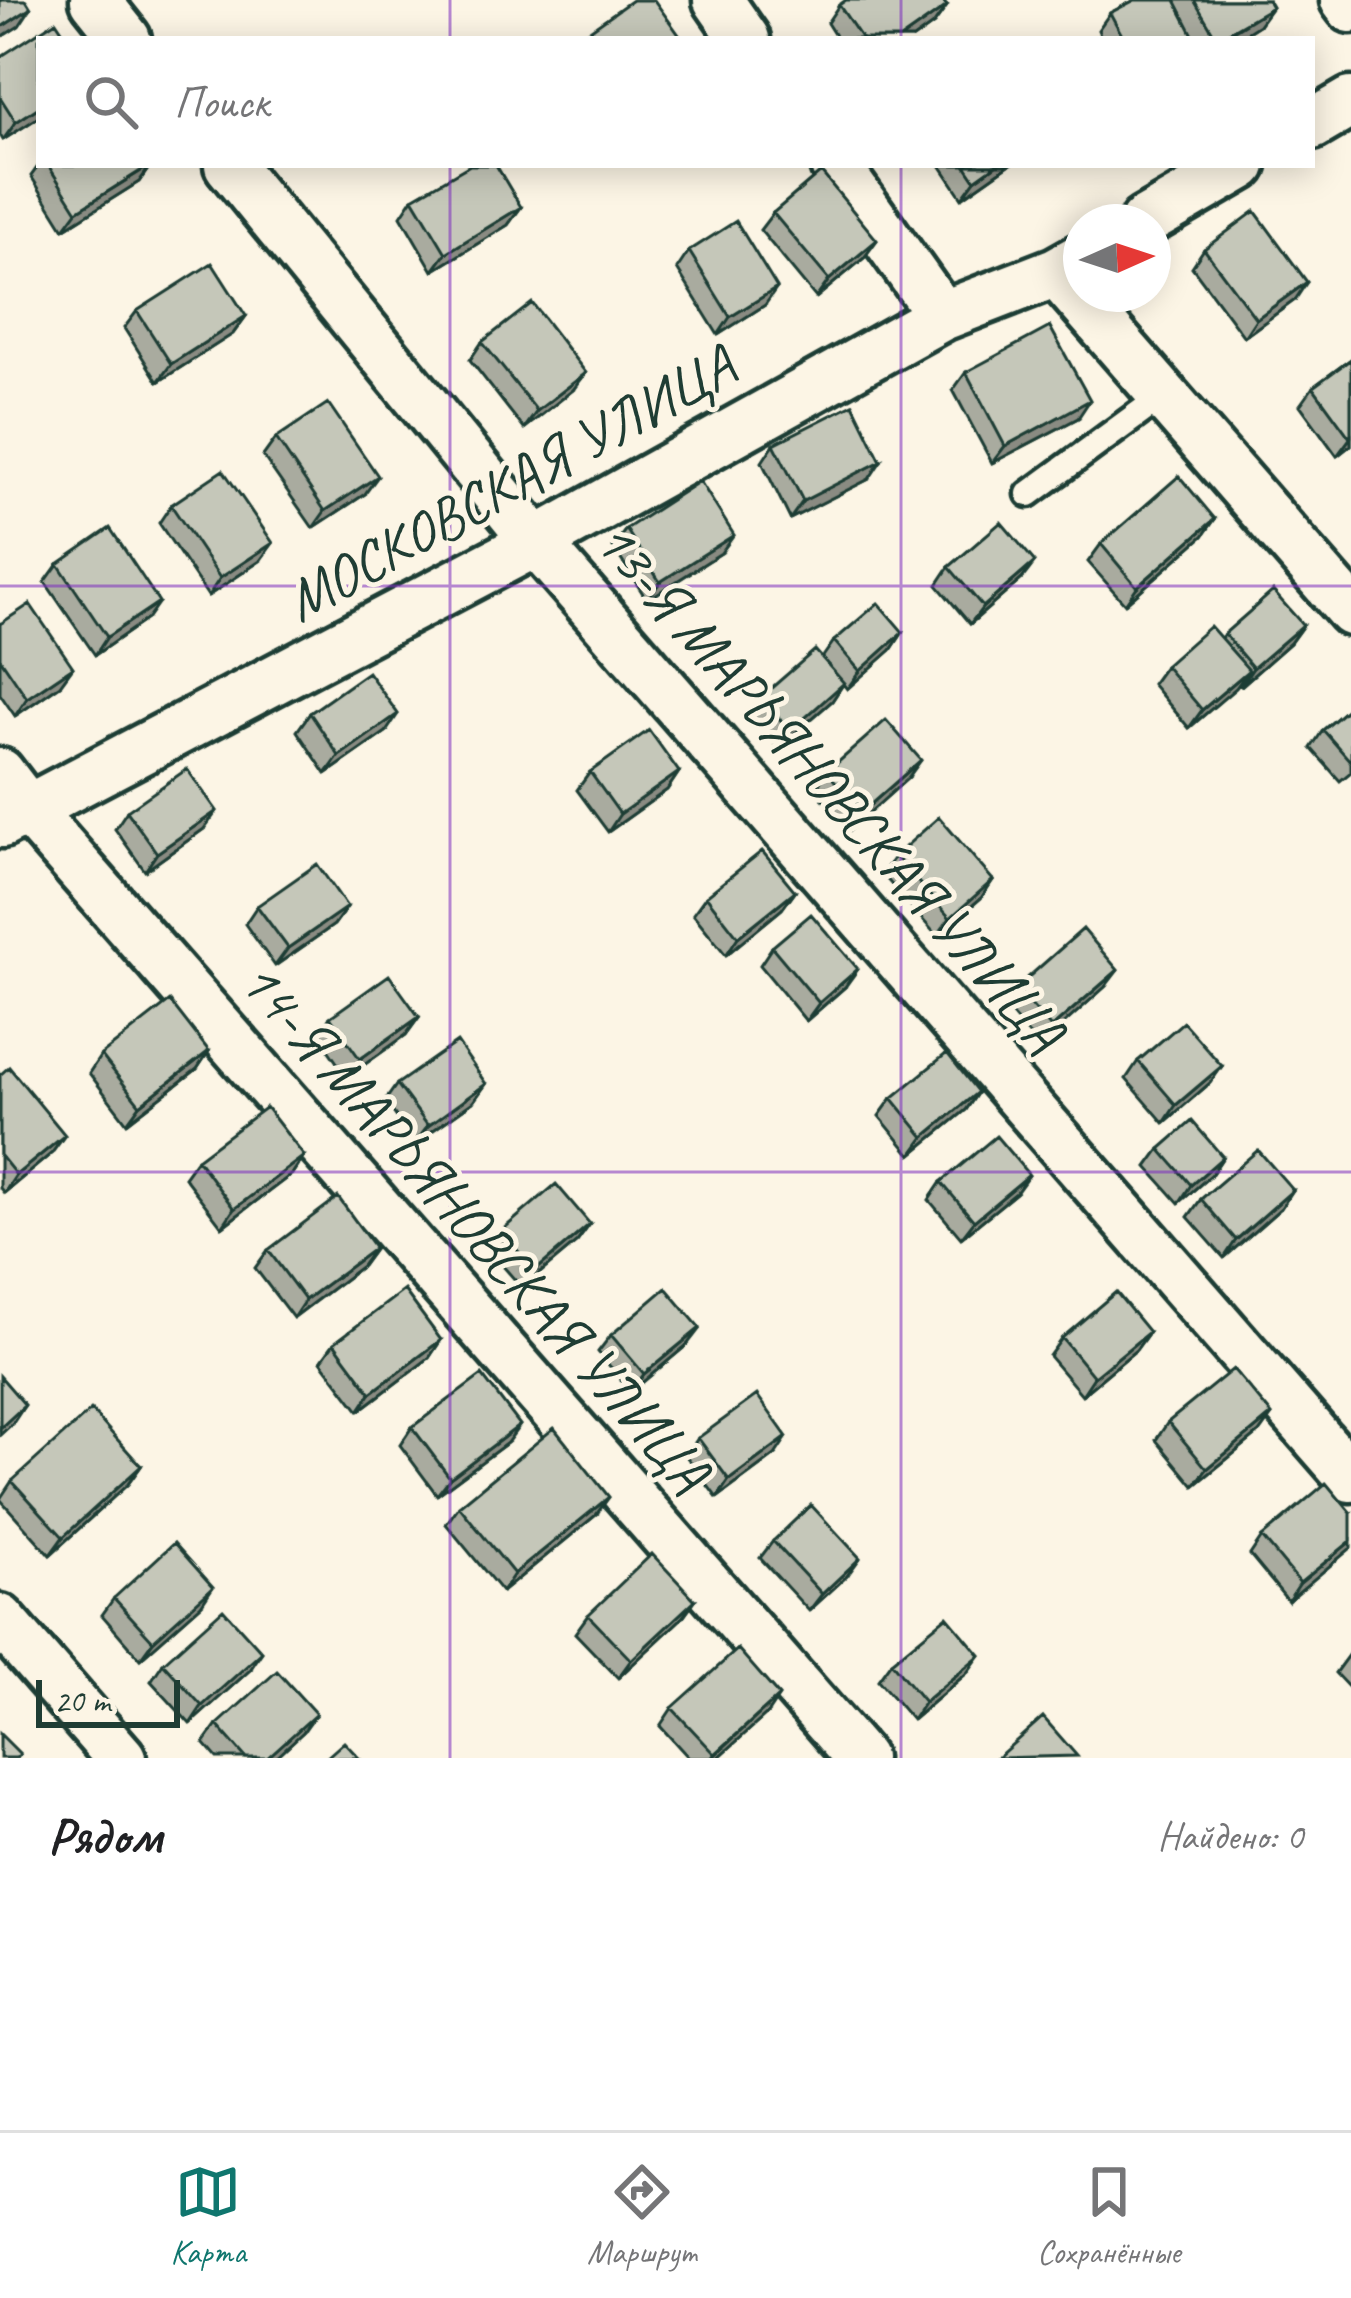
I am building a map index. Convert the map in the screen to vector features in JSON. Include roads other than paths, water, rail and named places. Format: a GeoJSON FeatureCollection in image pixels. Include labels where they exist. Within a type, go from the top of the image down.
{"type":"FeatureCollection","features":[{"type":"Feature","properties":{"kind":"street"},"geometry":{"type":"LineString","coordinates":[[94,0],[124,36]]}},
{"type":"Feature","properties":{"kind":"street"},"geometry":{"type":"LineString","coordinates":[[718,0],[743,36]]}},
{"type":"Feature","properties":{"kind":"street"},"geometry":{"type":"LineString","coordinates":[[1345,0],[1351,8]]}},
{"type":"Feature","properties":{"kind":"street"},"geometry":{"type":"LineString","coordinates":[[1315,123],[1351,102]]}},
{"type":"Feature","properties":{"kind":"street","name":"13-Я МАРЬЯНОВСКАЯ УЛИЦА"},"geometry":{"type":"LineString","coordinates":[[231,168],[536,542],[1351,1478]]}},
{"type":"Feature","properties":{"kind":"street"},"geometry":{"type":"LineString","coordinates":[[837,168],[942,316]]}},
{"type":"Feature","properties":{"kind":"street"},"geometry":{"type":"LineString","coordinates":[[1171,206],[1237,168]]}},
{"type":"Feature","properties":{"kind":"street","name":"МОСКОВСКАЯ УЛИЦА"},"geometry":{"type":"LineString","coordinates":[[10,803],[536,542],[942,316],[1063,267]]}},
{"type":"Feature","properties":{"kind":"street"},"geometry":{"type":"LineString","coordinates":[[1103,312],[1164,395],[1351,610]]}},
{"type":"Feature","properties":{"kind":"street","name":"14-Я МАРЬЯНОВСКАЯ УЛИЦА"},"geometry":{"type":"LineString","coordinates":[[10,803],[860,1758]]}},
{"type":"Feature","properties":{"kind":"street"},"geometry":{"type":"LineString","coordinates":[[0,1619],[121,1758]]}},
{"type":"Feature","properties":{"kind":"lane"},"geometry":{"type":"LineString","coordinates":[[1029,494],[1164,395]]}}]}
